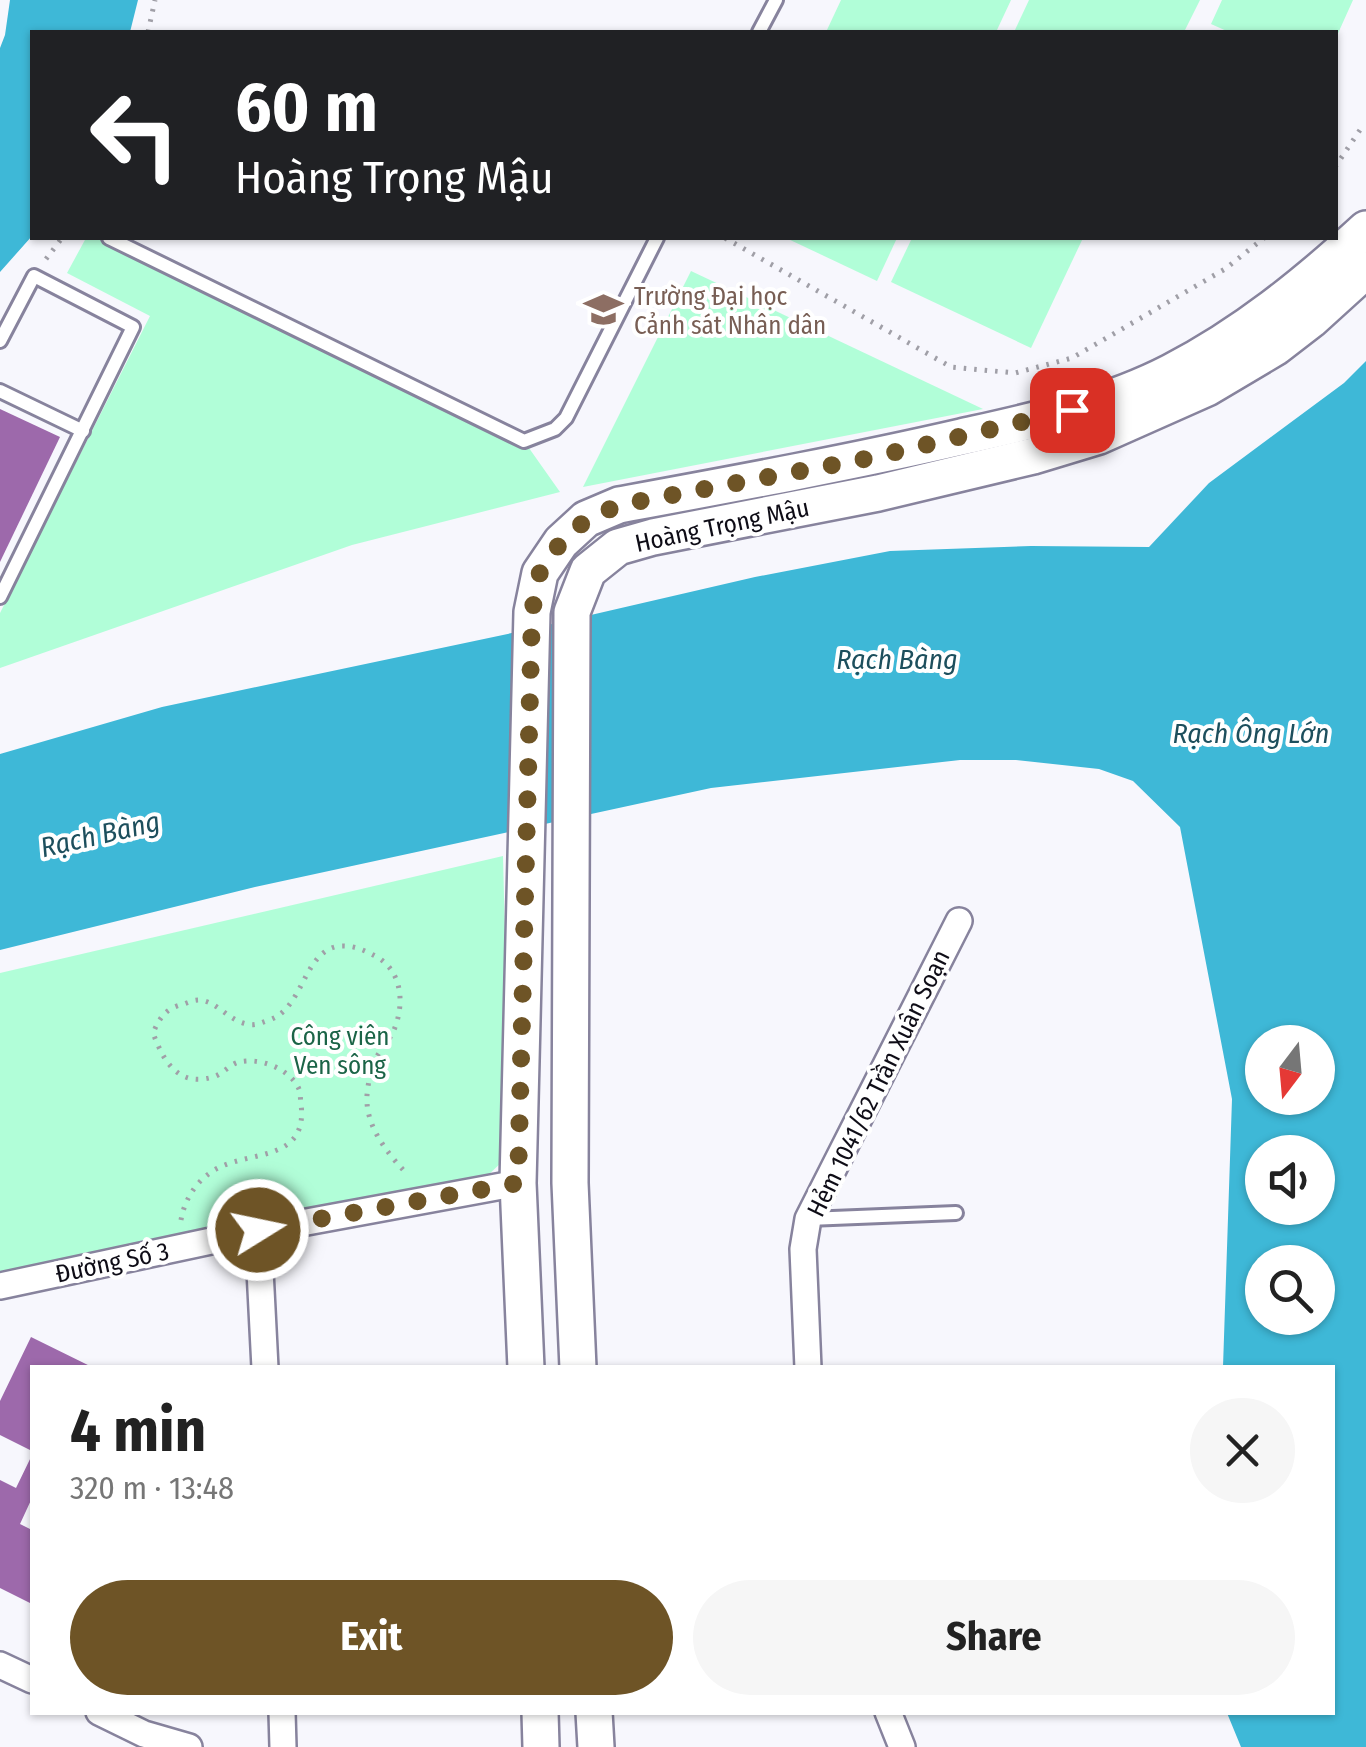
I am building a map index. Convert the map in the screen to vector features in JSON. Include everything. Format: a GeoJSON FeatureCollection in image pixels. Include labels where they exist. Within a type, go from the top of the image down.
{"type":"FeatureCollection","features":[{"type":"Feature","properties":{"kind":"main road","name":"Hoàng Trọng Mậu"},"geometry":{"type":"LineString","coordinates":[[526,1365],[518,1183],[532,612],[540,572],[561,542],[586,520],[619,505],[870,458],[1105,400],[1169,373],[1227,340],[1272,309],[1366,229]]}},
{"type":"Feature","properties":{"kind":"main road","name":"Hoàng Trọng Mậu"},"geometry":{"type":"LineString","coordinates":[[578,1365],[570,1182],[572,612],[588,571],[618,547],[653,536],[878,493],[1099,436],[1207,388],[1276,347],[1366,270]]}},
{"type":"Feature","properties":{"kind":"main road"},"geometry":{"type":"LineString","coordinates":[[540,1715],[541,1747]]}},
{"type":"Feature","properties":{"kind":"main road"},"geometry":{"type":"LineString","coordinates":[[594,1715],[596,1747]]}},
{"type":"Feature","properties":{"kind":"street","name":"Hẻm 1041/62 Trần Xuân Soạn"},"geometry":{"type":"LineString","coordinates":[[808,1365],[803,1249],[808,1219],[958,921]]}},
{"type":"Feature","properties":{"kind":"street","name":"Đường Số 3"},"geometry":{"type":"LineString","coordinates":[[0,1286],[258,1230],[518,1183]]}},
{"type":"Feature","properties":{"kind":"street"},"geometry":{"type":"LineString","coordinates":[[258,1230],[265,1365]]}},
{"type":"Feature","properties":{"kind":"street"},"geometry":{"type":"LineString","coordinates":[[0,1665],[30,1679]]}},
{"type":"Feature","properties":{"kind":"street"},"geometry":{"type":"LineString","coordinates":[[103,1715],[140,1741],[190,1747]]}},
{"type":"Feature","properties":{"kind":"street"},"geometry":{"type":"LineString","coordinates":[[282,1715],[283,1747]]}},
{"type":"Feature","properties":{"kind":"street"},"geometry":{"type":"LineString","coordinates":[[889,1715],[902,1747]]}},
{"type":"Feature","properties":{"kind":"lane"},"geometry":{"type":"LineString","coordinates":[[760,30],[776,0]]}},
{"type":"Feature","properties":{"kind":"lane"},"geometry":{"type":"LineString","coordinates":[[112,240],[524,441],[555,429],[566,418],[656,240]]}},
{"type":"Feature","properties":{"kind":"lane"},"geometry":{"type":"LineString","coordinates":[[0,340],[34,276],[134,327],[0,597]]}},
{"type":"Feature","properties":{"kind":"lane"},"geometry":{"type":"LineString","coordinates":[[0,391],[83,431]]}},
{"type":"Feature","properties":{"kind":"lane"},"geometry":{"type":"LineString","coordinates":[[808,1219],[956,1213]]}},
{"type":"Feature","properties":{"kind":"path"},"geometry":{"type":"LineString","coordinates":[[148,30],[156,0]]}},
{"type":"Feature","properties":{"kind":"path"},"geometry":{"type":"LineString","coordinates":[[1338,162],[1360,130],[1366,128]]}},
{"type":"Feature","properties":{"kind":"path"},"geometry":{"type":"LineString","coordinates":[[729,240],[951,367],[1015,373],[1072,358],[1225,270],[1262,240]]}},
{"type":"Feature","properties":{"kind":"path"},"geometry":{"type":"LineString","coordinates":[[178,1248],[183,1208],[193,1188],[220,1167],[272,1154],[295,1138],[302,1117],[298,1088],[281,1070],[260,1062],[237,1062],[217,1076],[193,1080],[176,1073],[162,1057],[153,1033],[161,1015],[172,1006],[200,1000],[236,1022],[253,1026],[280,1017],[292,1004],[309,970],[321,956],[338,946],[362,949],[384,962],[399,982],[400,1011],[392,1033],[374,1061],[367,1096],[371,1125],[394,1161],[432,1199]]}},
{"type":"Feature","properties":{"kind":"green space"},"geometry":{"type":"Polygon","coordinates":[[[841,0],[1011,0],[997,30],[827,30],[841,0]]]}},
{"type":"Feature","properties":{"kind":"green space"},"geometry":{"type":"Polygon","coordinates":[[[1029,0],[1200,0],[1185,30],[1015,30],[1029,0]]]}},
{"type":"Feature","properties":{"kind":"green space"},"geometry":{"type":"Polygon","coordinates":[[[1222,0],[1353,0],[1338,33],[1338,30],[1224,30],[1211,24],[1222,0]]]}},
{"type":"Feature","properties":{"kind":"green space"},"geometry":{"type":"Polygon","coordinates":[[[85,240],[132,240],[131,248],[524,441],[560,492],[352,545],[0,668],[0,613],[150,316],[67,273],[85,240]]]}},
{"type":"Feature","properties":{"kind":"green space"},"geometry":{"type":"Polygon","coordinates":[[[790,240],[896,240],[877,281],[790,240]]]}},
{"type":"Feature","properties":{"kind":"green space"},"geometry":{"type":"Polygon","coordinates":[[[911,240],[1082,240],[1031,348],[891,282],[911,240]]]}},
{"type":"Feature","properties":{"kind":"green space"},"geometry":{"type":"Polygon","coordinates":[[[691,271],[983,409],[583,487],[691,271]]]}},
{"type":"Feature","properties":{"kind":"green space","name":"Công viên Ven sông"},"geometry":{"type":"Polygon","coordinates":[[[503,856],[510,1140],[504,1160],[485,1178],[0,1273],[0,973],[503,856]]]}},
{"type":"Feature","properties":{"kind":"water"},"geometry":{"type":"Polygon","coordinates":[[[10,0],[138,0],[130,30],[30,30],[30,238],[0,272],[0,48],[10,0]]]}},
{"type":"Feature","properties":{"kind":"water","name":"Rạch Bàng"},"geometry":{"type":"Polygon","coordinates":[[[1366,361],[1366,1747],[1241,1747],[1228,1715],[1335,1715],[1335,1365],[1223,1365],[1232,1099],[1180,827],[1133,781],[1099,769],[1016,760],[960,760],[711,788],[255,887],[0,950],[0,754],[162,707],[890,551],[1149,547],[1209,483],[1344,383],[1366,361]]]}},
{"type":"Feature","properties":{"kind":"building"},"geometry":{"type":"Polygon","coordinates":[[[0,409],[60,437],[0,562],[0,409]]]}},
{"type":"Feature","properties":{"kind":"building"},"geometry":{"type":"Polygon","coordinates":[[[31,1337],[88,1365],[30,1365],[30,1450],[0,1435],[0,1401],[31,1337]]]}},
{"type":"Feature","properties":{"kind":"building"},"geometry":{"type":"Polygon","coordinates":[[[30,1459],[30,1502],[20,1524],[30,1529],[30,1603],[0,1588],[0,1480],[16,1488],[30,1459]]]}},
{"type":"Feature","properties":{"kind":"place","name":"Trường Đại học Cảnh sát Nhân dân"},"geometry":{"type":"Point","coordinates":[604,310]}},
{"type":"Feature","properties":{"kind":"route"},"geometry":{"type":"LineString","coordinates":[[258,1230],[518,1183],[532,612],[540,572],[561,542],[586,520],[619,505],[870,458],[1072,410]]}},
{"type":"Feature","properties":{"kind":"water label","name":"Rạch Ông Lớn"},"geometry":{"type":"Point","coordinates":[1251,733]}}]}
